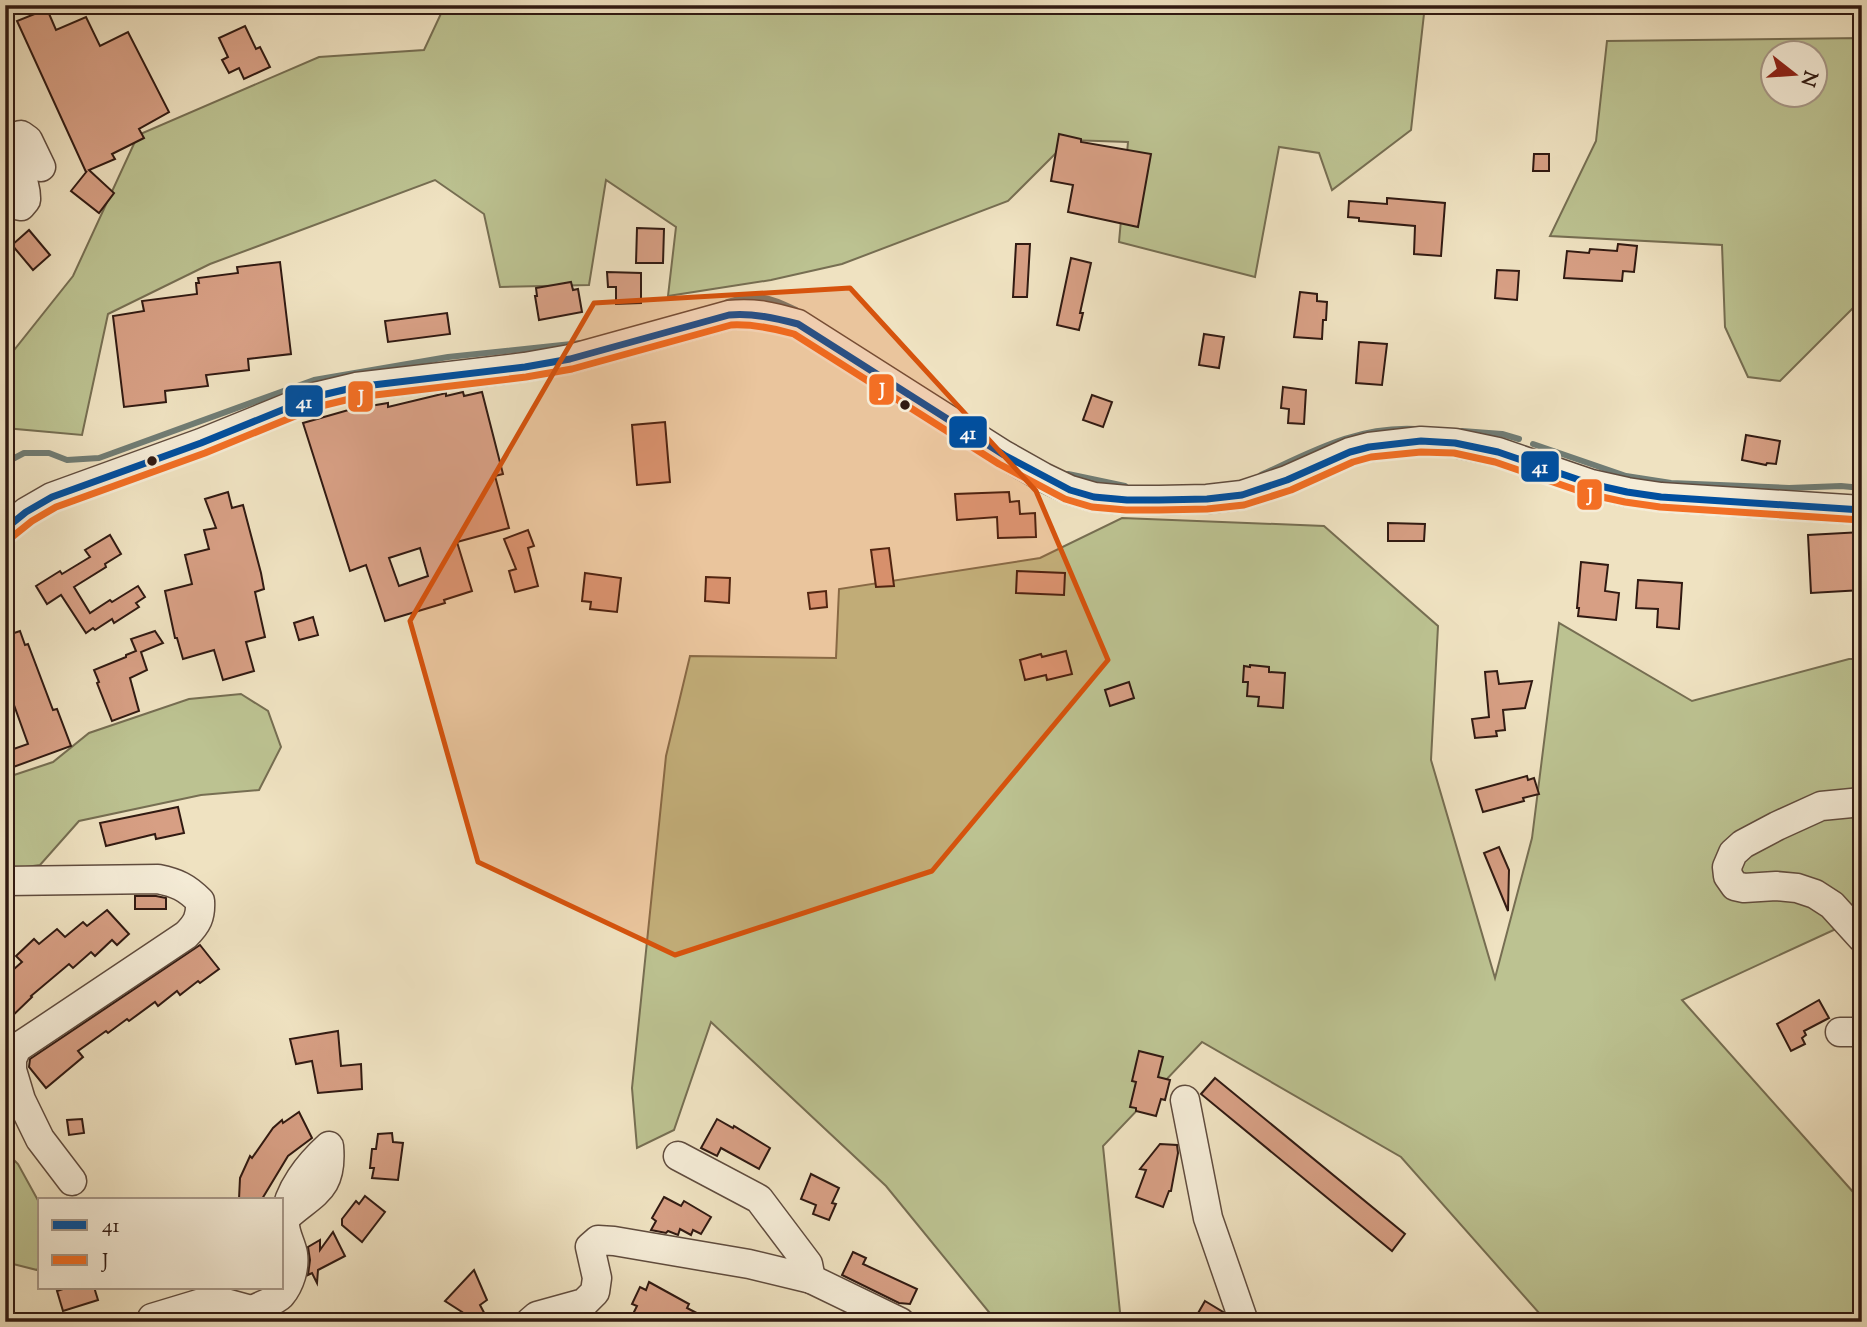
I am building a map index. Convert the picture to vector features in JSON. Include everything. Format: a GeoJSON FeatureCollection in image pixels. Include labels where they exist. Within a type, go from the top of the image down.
{"type":"FeatureCollection","features":[{"type":"Feature","properties":{"kind":"street"},"geometry":{"type":"LineString","coordinates":[[5,196],[11,204],[21,206],[26,200],[27,189],[12,146],[14,137],[21,135],[28,140],[41,167]]}},
{"type":"Feature","properties":{"kind":"street"},"geometry":{"type":"LineString","coordinates":[[5,529],[26,512],[52,497],[201,443],[314,397],[356,387],[570,359],[729,315],[749,313],[772,316],[798,324],[1004,455],[1043,477],[1094,497],[1138,500],[1207,499],[1242,495],[1287,480],[1350,452],[1421,441],[1455,443],[1498,452],[1591,484],[1627,492],[1661,497],[1862,510]]}},
{"type":"Feature","properties":{"kind":"street"},"geometry":{"type":"LineString","coordinates":[[1862,802],[1821,806],[1777,826],[1743,844],[1733,853],[1727,867],[1728,876],[1735,886],[1797,888],[1815,894],[1832,905],[1862,938]]}},
{"type":"Feature","properties":{"kind":"street"},"geometry":{"type":"LineString","coordinates":[[5,881],[158,879],[175,882],[200,901],[201,913],[197,925],[186,935],[17,1048],[12,1059],[12,1070],[21,1100],[40,1139],[72,1181]]}},
{"type":"Feature","properties":{"kind":"street"},"geometry":{"type":"LineString","coordinates":[[1185,1100],[1208,1218],[1244,1322]]}},
{"type":"Feature","properties":{"kind":"street"},"geometry":{"type":"LineString","coordinates":[[678,1156],[759,1199],[808,1264],[811,1279]]}},
{"type":"Feature","properties":{"kind":"street"},"geometry":{"type":"LineString","coordinates":[[152,1318],[205,1302],[218,1301],[243,1316],[280,1296],[293,1269],[293,1253],[286,1235],[285,1218]]}},
{"type":"Feature","properties":{"kind":"street"},"geometry":{"type":"LineString","coordinates":[[530,1322],[537,1316],[583,1303],[595,1292],[597,1278],[590,1247],[598,1240],[749,1264],[811,1279],[900,1322]]}},
{"type":"Feature","properties":{"kind":"highlighted area"},"geometry":{"type":"Polygon","coordinates":[[[850,288],[1036,491],[1108,660],[932,871],[675,955],[478,862],[410,621],[594,303],[850,288]]]}},
{"type":"Feature","properties":{"kind":"green space"},"geometry":{"type":"Polygon","coordinates":[[[445,5],[1425,5],[1411,130],[1332,190],[1319,153],[1279,147],[1255,277],[1119,242],[1128,142],[1069,140],[1008,201],[842,264],[771,280],[668,296],[676,227],[606,180],[589,285],[500,287],[484,214],[435,180],[210,264],[108,314],[82,435],[5,428],[5,374],[11,354],[73,276],[138,135],[319,57],[424,50],[445,5]]]}},
{"type":"Feature","properties":{"kind":"green space"},"geometry":{"type":"Polygon","coordinates":[[[1828,38],[1862,38],[1862,301],[1780,381],[1748,377],[1725,327],[1722,245],[1550,236],[1596,141],[1607,41],[1758,39],[1758,108],[1828,108],[1828,38]]]}},
{"type":"Feature","properties":{"kind":"green space"},"geometry":{"type":"Polygon","coordinates":[[[1122,518],[1324,526],[1438,626],[1431,760],[1495,978],[1532,838],[1559,623],[1692,701],[1849,659],[1862,659],[1862,933],[1851,922],[1682,1000],[1862,1202],[1862,1322],[1547,1322],[1401,1157],[1202,1042],[1103,1146],[1121,1322],[997,1322],[886,1186],[711,1022],[674,1130],[637,1148],[632,1088],[666,756],[690,656],[836,658],[839,589],[1040,558],[1122,518]]]}},
{"type":"Feature","properties":{"kind":"green space"},"geometry":{"type":"Polygon","coordinates":[[[241,694],[268,711],[281,747],[259,790],[201,795],[79,821],[40,865],[5,870],[5,778],[53,762],[89,733],[189,699],[241,694]]]}},
{"type":"Feature","properties":{"kind":"green space"},"geometry":{"type":"Polygon","coordinates":[[[5,1151],[18,1164],[38,1200],[38,1268],[5,1262],[5,1151]]]}},
{"type":"Feature","properties":{"kind":"building"},"geometry":{"type":"Polygon","coordinates":[[[47,9],[56,30],[86,17],[100,46],[128,32],[169,112],[139,129],[144,138],[112,154],[115,159],[89,170],[114,193],[99,213],[71,191],[87,171],[17,21],[47,9]]]}},
{"type":"Feature","properties":{"kind":"building"},"geometry":{"type":"Polygon","coordinates":[[[245,26],[256,49],[260,47],[270,67],[244,79],[239,68],[229,73],[222,60],[228,57],[219,38],[245,26]]]}},
{"type":"Feature","properties":{"kind":"building"},"geometry":{"type":"Polygon","coordinates":[[[1059,134],[1081,139],[1081,142],[1151,154],[1138,227],[1068,212],[1073,185],[1051,181],[1059,134]]]}},
{"type":"Feature","properties":{"kind":"building"},"geometry":{"type":"Polygon","coordinates":[[[1534,154],[1549,154],[1549,171],[1533,171],[1534,154]]]}},
{"type":"Feature","properties":{"kind":"building"},"geometry":{"type":"Polygon","coordinates":[[[1387,198],[1445,203],[1441,256],[1414,254],[1415,226],[1359,221],[1359,218],[1348,217],[1349,201],[1387,204],[1387,198]]]}},
{"type":"Feature","properties":{"kind":"building"},"geometry":{"type":"Polygon","coordinates":[[[637,228],[664,229],[663,263],[636,263],[637,228]]]}},
{"type":"Feature","properties":{"kind":"building"},"geometry":{"type":"Polygon","coordinates":[[[29,230],[50,255],[33,270],[12,245],[29,230]]]}},
{"type":"Feature","properties":{"kind":"building"},"geometry":{"type":"Polygon","coordinates":[[[1016,244],[1030,244],[1027,297],[1013,297],[1016,244]]]}},
{"type":"Feature","properties":{"kind":"building"},"geometry":{"type":"Polygon","coordinates":[[[1618,244],[1637,246],[1634,272],[1623,271],[1622,281],[1564,278],[1567,251],[1617,251],[1618,244]]]}},
{"type":"Feature","properties":{"kind":"building"},"geometry":{"type":"Polygon","coordinates":[[[1071,258],[1091,263],[1079,330],[1057,325],[1071,258]]]}},
{"type":"Feature","properties":{"kind":"building"},"geometry":{"type":"Polygon","coordinates":[[[280,262],[291,354],[248,359],[249,370],[206,375],[208,386],[165,391],[166,402],[124,407],[113,316],[144,311],[142,301],[197,294],[198,278],[238,273],[237,267],[280,262]]]}},
{"type":"Feature","properties":{"kind":"building"},"geometry":{"type":"Polygon","coordinates":[[[1497,270],[1519,271],[1517,300],[1495,298],[1497,270]]]}},
{"type":"Feature","properties":{"kind":"building"},"geometry":{"type":"Polygon","coordinates":[[[607,272],[641,273],[641,303],[616,304],[616,287],[608,287],[607,272]]]}},
{"type":"Feature","properties":{"kind":"building"},"geometry":{"type":"Polygon","coordinates":[[[571,282],[573,290],[578,289],[582,312],[539,320],[536,288],[571,282]]]}},
{"type":"Feature","properties":{"kind":"building"},"geometry":{"type":"Polygon","coordinates":[[[1300,292],[1317,294],[1317,301],[1327,302],[1322,339],[1294,337],[1300,292]]]}},
{"type":"Feature","properties":{"kind":"building"},"geometry":{"type":"Polygon","coordinates":[[[447,313],[450,334],[388,342],[385,321],[447,313]]]}},
{"type":"Feature","properties":{"kind":"building"},"geometry":{"type":"Polygon","coordinates":[[[1204,334],[1224,337],[1219,368],[1199,365],[1204,334]]]}},
{"type":"Feature","properties":{"kind":"building"},"geometry":{"type":"Polygon","coordinates":[[[1359,342],[1387,344],[1382,385],[1356,383],[1359,342]]]}},
{"type":"Feature","properties":{"kind":"building"},"geometry":{"type":"Polygon","coordinates":[[[1283,387],[1306,390],[1304,424],[1288,423],[1289,409],[1281,408],[1283,387]]]}},
{"type":"Feature","properties":{"kind":"building"},"geometry":{"type":"Polygon","coordinates":[[[482,392],[503,474],[495,476],[509,528],[457,542],[472,591],[444,600],[445,603],[385,621],[366,565],[350,571],[303,423],[352,409],[388,403],[388,407],[446,393],[446,396],[482,392]],[[420,548],[389,558],[399,586],[428,576],[420,548]]]}},
{"type":"Feature","properties":{"kind":"building"},"geometry":{"type":"Polygon","coordinates":[[[1092,395],[1112,402],[1103,427],[1083,420],[1092,395]]]}},
{"type":"Feature","properties":{"kind":"building"},"geometry":{"type":"Polygon","coordinates":[[[665,422],[670,482],[637,485],[632,425],[665,422]]]}},
{"type":"Feature","properties":{"kind":"building"},"geometry":{"type":"Polygon","coordinates":[[[1746,435],[1780,441],[1776,464],[1766,465],[1742,460],[1746,435]]]}},
{"type":"Feature","properties":{"kind":"building"},"geometry":{"type":"Polygon","coordinates":[[[228,492],[232,508],[243,505],[261,573],[264,589],[255,592],[265,637],[246,642],[254,671],[223,680],[214,650],[183,659],[175,638],[165,591],[192,584],[185,555],[209,549],[204,530],[216,528],[205,499],[228,492]]]}},
{"type":"Feature","properties":{"kind":"building"},"geometry":{"type":"Polygon","coordinates":[[[1009,492],[1010,502],[1019,501],[1020,514],[1035,513],[1036,537],[998,538],[997,517],[957,520],[955,494],[1009,492]]]}},
{"type":"Feature","properties":{"kind":"building"},"geometry":{"type":"Polygon","coordinates":[[[1388,523],[1425,524],[1424,541],[1388,541],[1388,523]]]}},
{"type":"Feature","properties":{"kind":"building"},"geometry":{"type":"Polygon","coordinates":[[[528,530],[534,546],[528,548],[538,586],[515,592],[509,571],[516,569],[504,539],[528,530]]]}},
{"type":"Feature","properties":{"kind":"building"},"geometry":{"type":"Polygon","coordinates":[[[1862,532],[1862,590],[1811,593],[1808,535],[1862,532]]]}},
{"type":"Feature","properties":{"kind":"building"},"geometry":{"type":"Polygon","coordinates":[[[110,535],[121,554],[74,587],[90,613],[138,586],[145,597],[136,603],[139,607],[114,623],[112,619],[86,633],[61,595],[47,604],[36,586],[90,557],[85,550],[110,535]]]}},
{"type":"Feature","properties":{"kind":"building"},"geometry":{"type":"Polygon","coordinates":[[[889,548],[894,586],[876,587],[871,550],[889,548]]]}},
{"type":"Feature","properties":{"kind":"building"},"geometry":{"type":"Polygon","coordinates":[[[1581,562],[1608,565],[1605,591],[1619,593],[1616,620],[1578,616],[1581,562]]]}},
{"type":"Feature","properties":{"kind":"building"},"geometry":{"type":"Polygon","coordinates":[[[1017,571],[1065,573],[1064,595],[1016,593],[1017,571]]]}},
{"type":"Feature","properties":{"kind":"building"},"geometry":{"type":"Polygon","coordinates":[[[585,573],[621,578],[617,612],[590,609],[591,602],[582,601],[585,573]]]}},
{"type":"Feature","properties":{"kind":"building"},"geometry":{"type":"Polygon","coordinates":[[[706,577],[730,578],[729,603],[705,601],[706,577]]]}},
{"type":"Feature","properties":{"kind":"building"},"geometry":{"type":"Polygon","coordinates":[[[1638,580],[1682,583],[1679,629],[1657,627],[1658,609],[1636,608],[1638,580]]]}},
{"type":"Feature","properties":{"kind":"building"},"geometry":{"type":"Polygon","coordinates":[[[826,591],[827,607],[810,609],[808,593],[826,591]]]}},
{"type":"Feature","properties":{"kind":"building"},"geometry":{"type":"Polygon","coordinates":[[[313,617],[318,635],[299,640],[294,623],[313,617]]]}},
{"type":"Feature","properties":{"kind":"building"},"geometry":{"type":"Polygon","coordinates":[[[20,631],[25,645],[28,644],[53,710],[57,709],[71,746],[5,770],[5,752],[28,744],[10,694],[5,696],[5,636],[20,631]]]}},
{"type":"Feature","properties":{"kind":"building"},"geometry":{"type":"Polygon","coordinates":[[[155,631],[163,643],[141,652],[147,670],[130,678],[139,711],[112,721],[94,670],[136,651],[131,639],[155,631]]]}},
{"type":"Feature","properties":{"kind":"building"},"geometry":{"type":"Polygon","coordinates":[[[1066,651],[1072,674],[1047,680],[1046,675],[1025,680],[1020,660],[1066,651]]]}},
{"type":"Feature","properties":{"kind":"building"},"geometry":{"type":"Polygon","coordinates":[[[1244,666],[1269,667],[1269,672],[1285,673],[1283,708],[1258,706],[1259,697],[1247,696],[1248,682],[1243,682],[1244,666]]]}},
{"type":"Feature","properties":{"kind":"building"},"geometry":{"type":"Polygon","coordinates":[[[1497,671],[1499,684],[1532,681],[1525,708],[1503,710],[1505,730],[1496,731],[1497,736],[1475,738],[1472,719],[1489,717],[1485,672],[1497,671]]]}},
{"type":"Feature","properties":{"kind":"building"},"geometry":{"type":"Polygon","coordinates":[[[1129,682],[1134,698],[1110,706],[1105,690],[1129,682]]]}},
{"type":"Feature","properties":{"kind":"building"},"geometry":{"type":"Polygon","coordinates":[[[1527,776],[1528,780],[1534,778],[1539,794],[1483,812],[1476,790],[1527,776]]]}},
{"type":"Feature","properties":{"kind":"building"},"geometry":{"type":"Polygon","coordinates":[[[178,807],[184,833],[156,839],[155,834],[106,846],[100,823],[178,807]]]}},
{"type":"Feature","properties":{"kind":"building"},"geometry":{"type":"Polygon","coordinates":[[[1499,847],[1509,870],[1508,911],[1484,853],[1499,847]]]}},
{"type":"Feature","properties":{"kind":"building"},"geometry":{"type":"Polygon","coordinates":[[[135,896],[166,898],[166,909],[135,909],[135,896]]]}},
{"type":"Feature","properties":{"kind":"building"},"geometry":{"type":"Polygon","coordinates":[[[107,910],[129,934],[117,945],[112,940],[95,956],[91,952],[73,968],[69,964],[31,996],[5,1023],[5,977],[22,962],[16,956],[34,939],[39,944],[57,929],[65,937],[83,922],[87,926],[107,910]]]}},
{"type":"Feature","properties":{"kind":"building"},"geometry":{"type":"Polygon","coordinates":[[[200,945],[219,969],[180,995],[177,991],[158,1006],[155,1002],[129,1021],[127,1019],[108,1033],[106,1031],[78,1051],[83,1057],[46,1088],[29,1067],[30,1059],[200,945]]]}},
{"type":"Feature","properties":{"kind":"building"},"geometry":{"type":"Polygon","coordinates":[[[1819,1000],[1829,1018],[1804,1031],[1806,1035],[1802,1038],[1805,1044],[1791,1051],[1777,1024],[1819,1000]]]}},
{"type":"Feature","properties":{"kind":"building"},"geometry":{"type":"Polygon","coordinates":[[[338,1031],[341,1066],[361,1064],[362,1089],[318,1093],[312,1061],[296,1064],[290,1039],[338,1031]]]}},
{"type":"Feature","properties":{"kind":"building"},"geometry":{"type":"Polygon","coordinates":[[[1139,1051],[1163,1057],[1158,1077],[1170,1080],[1165,1100],[1161,1099],[1156,1116],[1130,1107],[1136,1082],[1132,1081],[1139,1051]]]}},
{"type":"Feature","properties":{"kind":"building"},"geometry":{"type":"Polygon","coordinates":[[[1215,1078],[1405,1234],[1392,1251],[1201,1094],[1215,1078]]]}},
{"type":"Feature","properties":{"kind":"building"},"geometry":{"type":"Polygon","coordinates":[[[299,1112],[312,1138],[288,1156],[263,1198],[239,1198],[240,1178],[250,1156],[252,1158],[273,1128],[282,1120],[283,1123],[299,1112]]]}},
{"type":"Feature","properties":{"kind":"building"},"geometry":{"type":"Polygon","coordinates":[[[82,1119],[84,1133],[69,1135],[67,1120],[82,1119]]]}},
{"type":"Feature","properties":{"kind":"building"},"geometry":{"type":"Polygon","coordinates":[[[717,1119],[770,1148],[759,1169],[721,1148],[717,1156],[701,1148],[717,1119]]]}},
{"type":"Feature","properties":{"kind":"building"},"geometry":{"type":"Polygon","coordinates":[[[392,1133],[393,1142],[403,1143],[398,1180],[372,1178],[372,1149],[376,1149],[378,1134],[392,1133]]]}},
{"type":"Feature","properties":{"kind":"building"},"geometry":{"type":"Polygon","coordinates":[[[1160,1144],[1177,1145],[1178,1153],[1171,1191],[1163,1207],[1136,1197],[1146,1170],[1140,1169],[1160,1144]]]}},
{"type":"Feature","properties":{"kind":"building"},"geometry":{"type":"Polygon","coordinates":[[[811,1174],[839,1188],[832,1203],[836,1204],[829,1220],[813,1214],[816,1205],[801,1199],[811,1174]]]}},
{"type":"Feature","properties":{"kind":"building"},"geometry":{"type":"Polygon","coordinates":[[[365,1196],[385,1212],[362,1242],[342,1225],[342,1219],[356,1201],[359,1204],[365,1196]]]}},
{"type":"Feature","properties":{"kind":"building"},"geometry":{"type":"Polygon","coordinates":[[[664,1197],[681,1206],[684,1201],[711,1217],[701,1234],[693,1230],[691,1235],[680,1229],[678,1235],[668,1231],[666,1233],[651,1230],[656,1221],[652,1218],[664,1197]]]}},
{"type":"Feature","properties":{"kind":"building"},"geometry":{"type":"Polygon","coordinates":[[[333,1232],[345,1256],[318,1270],[317,1283],[312,1273],[308,1275],[308,1247],[320,1240],[320,1250],[333,1232]]]}},
{"type":"Feature","properties":{"kind":"building"},"geometry":{"type":"Polygon","coordinates":[[[853,1252],[866,1258],[863,1264],[917,1289],[910,1304],[899,1303],[842,1275],[853,1252]]]}},
{"type":"Feature","properties":{"kind":"building"},"geometry":{"type":"Polygon","coordinates":[[[474,1270],[487,1300],[480,1305],[489,1322],[454,1322],[462,1312],[445,1301],[474,1270]]]}},
{"type":"Feature","properties":{"kind":"building"},"geometry":{"type":"Polygon","coordinates":[[[649,1282],[689,1304],[687,1308],[714,1322],[629,1322],[637,1306],[632,1304],[640,1287],[646,1290],[649,1282]]]}},
{"type":"Feature","properties":{"kind":"building"},"geometry":{"type":"Polygon","coordinates":[[[66,1288],[94,1288],[98,1300],[63,1311],[57,1291],[66,1288]]]}},
{"type":"Feature","properties":{"kind":"building"},"geometry":{"type":"Polygon","coordinates":[[[1205,1301],[1223,1312],[1226,1322],[1193,1322],[1205,1301]]]}},
{"type":"Feature","properties":{"kind":"waterway"},"geometry":{"type":"LineString","coordinates":[[727,302],[746,297],[762,297],[796,310]]}},
{"type":"Feature","properties":{"kind":"waterway"},"geometry":{"type":"LineString","coordinates":[[5,463],[24,453],[49,453],[67,460],[99,458],[314,380],[448,357],[581,343]]}},
{"type":"Feature","properties":{"kind":"waterway"},"geometry":{"type":"LineString","coordinates":[[1261,475],[1317,449],[1355,436],[1395,429],[1416,429]]}},
{"type":"Feature","properties":{"kind":"waterway"},"geometry":{"type":"LineString","coordinates":[[1462,431],[1502,434],[1519,439]]}},
{"type":"Feature","properties":{"kind":"waterway"},"geometry":{"type":"LineString","coordinates":[[1533,444],[1626,476],[1671,483],[1862,488]]}},
{"type":"Feature","properties":{"kind":"waterway"},"geometry":{"type":"LineString","coordinates":[[1068,474],[1125,486]]}},
{"type":"Feature","properties":{"kind":"transit line","name":"41"},"geometry":{"type":"LineString","coordinates":[[5,529],[26,512],[52,497],[201,443],[314,397],[356,387],[570,359],[729,315],[764,316],[798,324],[1004,455],[1070,490],[1094,497],[1159,500],[1242,495],[1287,480],[1350,452],[1421,441],[1455,443],[1498,452],[1591,484],[1627,492],[1661,497],[1862,510]]}},
{"type":"Feature","properties":{"kind":"transit line","name":"J"},"geometry":{"type":"LineString","coordinates":[[12,537],[56,507],[205,453],[317,407],[358,397],[572,369],[731,325],[763,327],[794,334],[999,464],[1065,499],[1092,507],[1159,510],[1244,505],[1291,490],[1353,462],[1371,457],[1421,452],[1454,453],[1495,462],[1588,494],[1625,502],[1660,507],[1861,520]]}}]}
